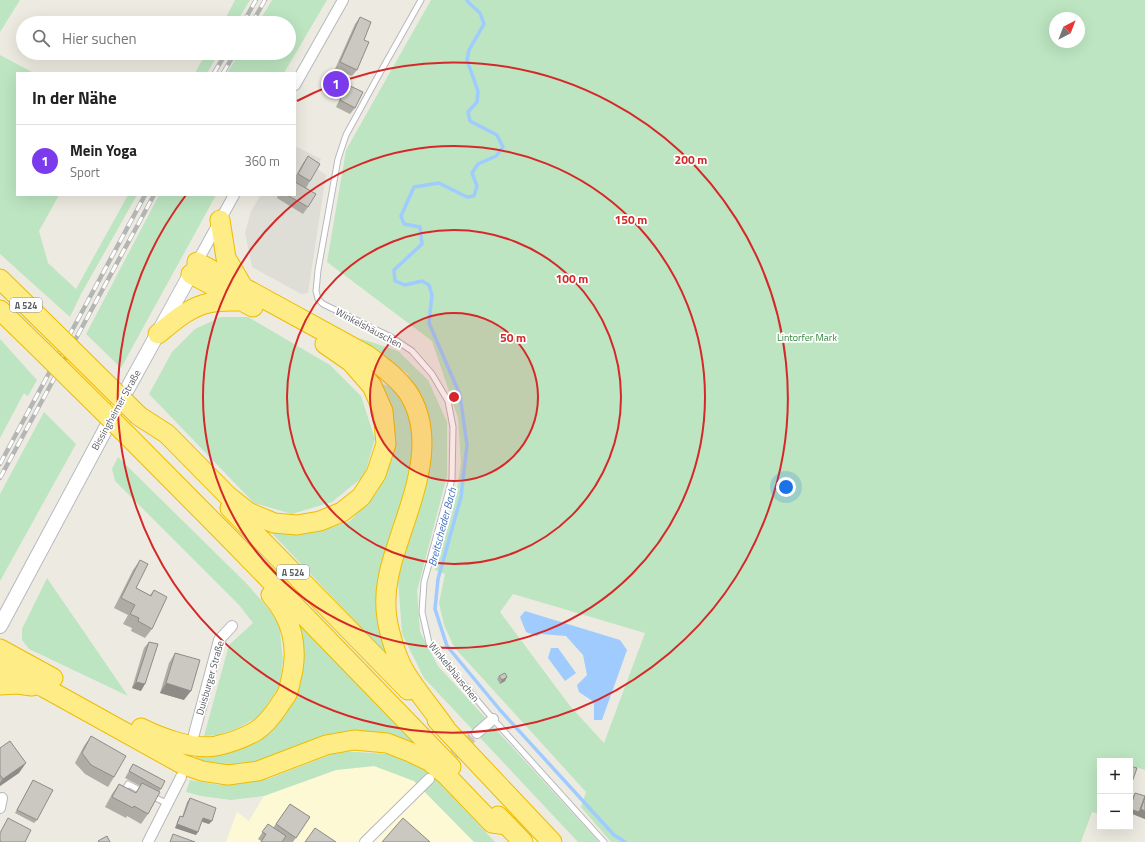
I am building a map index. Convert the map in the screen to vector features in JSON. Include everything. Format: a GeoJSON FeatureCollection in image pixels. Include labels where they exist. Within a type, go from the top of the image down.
{"type":"FeatureCollection","features":[{"type":"Feature","properties":{"kind":"highway"},"geometry":{"type":"LineString","coordinates":[[139,416],[167,434],[228,496],[248,512],[274,523],[297,525],[320,521],[342,512],[361,497],[376,474],[386,444],[383,412],[372,386],[351,362],[243,294],[226,258],[220,220]]}},
{"type":"Feature","properties":{"kind":"highway"},"geometry":{"type":"LineString","coordinates":[[194,268],[243,294],[367,355],[390,372],[407,392],[419,414],[422,443],[419,474],[391,565],[386,592],[387,617],[393,641],[405,671],[446,729]]}},
{"type":"Feature","properties":{"kind":"highway","name":"A 524"},"geometry":{"type":"LineString","coordinates":[[0,279],[139,416],[446,729],[552,842]]}},
{"type":"Feature","properties":{"kind":"highway"},"geometry":{"type":"LineString","coordinates":[[158,334],[198,306],[243,294]]}},
{"type":"Feature","properties":{"kind":"highway","name":"A 524"},"geometry":{"type":"LineString","coordinates":[[0,310],[232,541],[523,842]]}},
{"type":"Feature","properties":{"kind":"highway"},"geometry":{"type":"LineString","coordinates":[[0,649],[136,725],[170,740],[191,745],[215,746],[238,740],[257,730],[274,714],[288,693],[295,665],[291,626],[280,605],[236,557],[232,541]]}},
{"type":"Feature","properties":{"kind":"highway"},"geometry":{"type":"LineString","coordinates":[[0,666],[45,688],[182,764],[202,772],[228,776],[258,771],[326,745],[354,740],[387,744],[410,752],[429,761],[446,775],[492,823],[507,825]]}},
{"type":"Feature","properties":{"kind":"highway"},"geometry":{"type":"LineString","coordinates":[[0,685],[17,684],[45,688]]}},
{"type":"Feature","properties":{"kind":"street"},"geometry":{"type":"LineString","coordinates":[[296,83],[343,0]]}},
{"type":"Feature","properties":{"kind":"street","name":"Bissingheimer Straße"},"geometry":{"type":"LineString","coordinates":[[0,626],[233,196]]}},
{"type":"Feature","properties":{"kind":"street","name":"Duisburger Straße"},"geometry":{"type":"LineString","coordinates":[[194,734],[219,640],[232,626]]}},
{"type":"Feature","properties":{"kind":"street"},"geometry":{"type":"LineString","coordinates":[[477,733],[493,719]]}},
{"type":"Feature","properties":{"kind":"street"},"geometry":{"type":"LineString","coordinates":[[148,842],[181,778]]}},
{"type":"Feature","properties":{"kind":"street"},"geometry":{"type":"LineString","coordinates":[[365,842],[429,779]]}},
{"type":"Feature","properties":{"kind":"street"},"geometry":{"type":"LineString","coordinates":[[0,808],[2,798]]}},
{"type":"Feature","properties":{"kind":"lane","name":"Winkelshäuschen"},"geometry":{"type":"LineString","coordinates":[[421,0],[346,135],[338,159],[318,270],[316,291],[318,299],[323,304],[391,337],[412,351],[432,374],[448,401],[453,427],[452,479],[424,582],[422,612],[429,643],[493,719],[603,841]]}},
{"type":"Feature","properties":{"kind":"lane"},"geometry":{"type":"LineString","coordinates":[[124,791],[128,784],[168,804]]}},
{"type":"Feature","properties":{"kind":"shaded area"},"geometry":{"type":"Polygon","coordinates":[[[296,146],[321,159],[317,169],[326,175],[308,293],[301,294],[252,267],[245,233],[251,211],[260,196],[296,196],[296,146]]]}},
{"type":"Feature","properties":{"kind":"shaded area"},"geometry":{"type":"Polygon","coordinates":[[[374,766],[414,781],[474,842],[226,842],[237,812],[249,821],[264,796],[336,770],[374,766]]]}},
{"type":"Feature","properties":{"kind":"green space"},"geometry":{"type":"Polygon","coordinates":[[[0,0],[20,0],[0,32],[0,0]]]}},
{"type":"Feature","properties":{"kind":"green space"},"geometry":{"type":"Polygon","coordinates":[[[235,0],[250,0],[240,16],[227,16],[235,0]]]}},
{"type":"Feature","properties":{"kind":"green space"},"geometry":{"type":"Polygon","coordinates":[[[272,0],[327,0],[296,53],[296,16],[262,16],[272,0]]]}},
{"type":"Feature","properties":{"kind":"green space","name":"Lintorfer Mark"},"geometry":{"type":"Polygon","coordinates":[[[431,0],[1145,0],[1145,770],[1133,766],[1133,758],[1097,758],[1097,813],[1092,812],[1081,842],[611,842],[581,807],[586,792],[454,647],[444,625],[439,603],[445,574],[435,570],[455,503],[461,463],[458,418],[432,341],[327,262],[346,150],[431,0]],[[513,594],[500,612],[570,706],[604,743],[645,633],[513,594]]]}},
{"type":"Feature","properties":{"kind":"green space"},"geometry":{"type":"Polygon","coordinates":[[[0,55],[32,72],[16,72],[16,196],[58,196],[39,231],[48,263],[76,289],[127,196],[136,196],[81,294],[70,317],[0,254],[0,55]]]}},
{"type":"Feature","properties":{"kind":"green space"},"geometry":{"type":"Polygon","coordinates":[[[202,60],[215,60],[208,72],[196,72],[202,60]]]}},
{"type":"Feature","properties":{"kind":"green space"},"geometry":{"type":"Polygon","coordinates":[[[235,60],[292,60],[285,72],[228,72],[235,60]]]}},
{"type":"Feature","properties":{"kind":"green space"},"geometry":{"type":"Polygon","coordinates":[[[158,196],[215,196],[121,368],[86,334],[158,196]]]}},
{"type":"Feature","properties":{"kind":"green space"},"geometry":{"type":"Polygon","coordinates":[[[221,317],[248,317],[330,365],[361,396],[375,439],[364,476],[332,502],[292,514],[254,503],[149,394],[172,352],[195,329],[221,317]]]}},
{"type":"Feature","properties":{"kind":"green space"},"geometry":{"type":"Polygon","coordinates":[[[359,338],[398,351],[428,380],[447,422],[447,476],[417,591],[420,632],[438,666],[599,842],[578,842],[424,678],[402,634],[398,579],[428,471],[431,425],[408,374],[359,338]]]}},
{"type":"Feature","properties":{"kind":"green space"},"geometry":{"type":"Polygon","coordinates":[[[0,339],[37,380],[28,396],[24,393],[0,438],[0,339]]]}},
{"type":"Feature","properties":{"kind":"green space"},"geometry":{"type":"Polygon","coordinates":[[[382,384],[392,387],[410,416],[416,445],[411,478],[384,565],[393,661],[266,527],[295,534],[331,528],[350,521],[378,491],[392,455],[393,421],[382,384]]]}},
{"type":"Feature","properties":{"kind":"green space"},"geometry":{"type":"Polygon","coordinates":[[[44,412],[76,444],[0,581],[0,494],[44,412]]]}},
{"type":"Feature","properties":{"kind":"green space"},"geometry":{"type":"Polygon","coordinates":[[[118,457],[247,584],[279,621],[283,661],[279,687],[259,716],[238,728],[218,735],[204,736],[229,645],[253,623],[239,605],[115,481],[112,469],[118,457]]]}},
{"type":"Feature","properties":{"kind":"green space"},"geometry":{"type":"Polygon","coordinates":[[[47,578],[128,696],[29,649],[22,640],[22,629],[47,578]]]}},
{"type":"Feature","properties":{"kind":"green space"},"geometry":{"type":"Polygon","coordinates":[[[296,621],[416,746],[375,736],[260,765],[224,770],[195,763],[197,752],[276,722],[296,621]]]}},
{"type":"Feature","properties":{"kind":"green space"},"geometry":{"type":"Polygon","coordinates":[[[340,751],[388,754],[428,771],[495,842],[474,842],[414,781],[374,766],[336,770],[264,796],[231,800],[201,796],[186,792],[190,780],[220,785],[268,779],[340,751]]]}},
{"type":"Feature","properties":{"kind":"water"},"geometry":{"type":"Polygon","coordinates":[[[525,611],[620,640],[627,650],[602,720],[594,720],[594,702],[579,692],[577,685],[587,675],[583,655],[566,636],[541,634],[537,636],[526,632],[520,617],[525,611]]]}},
{"type":"Feature","properties":{"kind":"water"},"geometry":{"type":"Polygon","coordinates":[[[551,648],[558,648],[576,673],[565,681],[548,658],[551,648]]]}},
{"type":"Feature","properties":{"kind":"building"},"geometry":{"type":"Polygon","coordinates":[[[360,17],[371,22],[364,40],[369,42],[357,70],[340,62],[360,17]]]}},
{"type":"Feature","properties":{"kind":"building"},"geometry":{"type":"Polygon","coordinates":[[[333,73],[347,80],[343,87],[330,81],[333,73]]]}},
{"type":"Feature","properties":{"kind":"building"},"geometry":{"type":"Polygon","coordinates":[[[348,85],[363,92],[355,108],[340,100],[348,85]]]}},
{"type":"Feature","properties":{"kind":"building"},"geometry":{"type":"Polygon","coordinates":[[[308,156],[320,164],[310,181],[298,174],[308,156]]]}},
{"type":"Feature","properties":{"kind":"building"},"geometry":{"type":"Polygon","coordinates":[[[296,183],[316,194],[308,207],[289,196],[296,196],[296,183]]]}},
{"type":"Feature","properties":{"kind":"building"},"geometry":{"type":"Polygon","coordinates":[[[140,560],[148,564],[136,588],[151,596],[154,590],[167,597],[152,629],[138,621],[139,618],[130,614],[135,605],[121,598],[140,560]]]}},
{"type":"Feature","properties":{"kind":"building"},"geometry":{"type":"Polygon","coordinates":[[[149,642],[158,644],[145,684],[136,682],[149,642]]]}},
{"type":"Feature","properties":{"kind":"building"},"geometry":{"type":"Polygon","coordinates":[[[175,653],[200,660],[191,691],[166,683],[175,653]]]}},
{"type":"Feature","properties":{"kind":"building"},"geometry":{"type":"Polygon","coordinates":[[[505,673],[507,677],[502,680],[499,676],[505,673]]]}},
{"type":"Feature","properties":{"kind":"building"},"geometry":{"type":"Polygon","coordinates":[[[91,736],[126,756],[114,777],[91,765],[82,753],[91,736]]]}},
{"type":"Feature","properties":{"kind":"building"},"geometry":{"type":"Polygon","coordinates":[[[10,741],[26,763],[3,779],[0,775],[0,748],[10,741]]]}},
{"type":"Feature","properties":{"kind":"building"},"geometry":{"type":"Polygon","coordinates":[[[133,764],[165,781],[161,789],[129,771],[133,764]]]}},
{"type":"Feature","properties":{"kind":"building"},"geometry":{"type":"Polygon","coordinates":[[[1133,767],[1137,768],[1133,779],[1133,767]]]}},
{"type":"Feature","properties":{"kind":"building"},"geometry":{"type":"Polygon","coordinates":[[[33,780],[53,790],[37,820],[17,810],[33,780]]]}},
{"type":"Feature","properties":{"kind":"building"},"geometry":{"type":"Polygon","coordinates":[[[142,783],[160,792],[148,814],[134,806],[133,808],[112,797],[119,784],[136,793],[142,783]]]}},
{"type":"Feature","properties":{"kind":"building"},"geometry":{"type":"Polygon","coordinates":[[[1135,793],[1145,796],[1139,812],[1133,810],[1133,799],[1135,793]]]}},
{"type":"Feature","properties":{"kind":"building"},"geometry":{"type":"Polygon","coordinates":[[[1145,797],[1145,811],[1141,809],[1145,797]]]}},
{"type":"Feature","properties":{"kind":"building"},"geometry":{"type":"Polygon","coordinates":[[[190,798],[216,808],[212,821],[203,818],[198,832],[177,824],[180,816],[183,817],[190,798]]]}},
{"type":"Feature","properties":{"kind":"building"},"geometry":{"type":"Polygon","coordinates":[[[290,804],[310,817],[296,838],[276,824],[290,804]]]}},
{"type":"Feature","properties":{"kind":"building"},"geometry":{"type":"Polygon","coordinates":[[[8,818],[31,830],[25,842],[0,841],[0,833],[8,818]]]}},
{"type":"Feature","properties":{"kind":"building"},"geometry":{"type":"Polygon","coordinates":[[[403,818],[430,842],[382,842],[403,818]]]}},
{"type":"Feature","properties":{"kind":"building"},"geometry":{"type":"Polygon","coordinates":[[[268,824],[286,836],[282,842],[261,842],[266,834],[262,832],[268,824]]]}},
{"type":"Feature","properties":{"kind":"building"},"geometry":{"type":"Polygon","coordinates":[[[315,828],[336,842],[305,842],[315,828]]]}},
{"type":"Feature","properties":{"kind":"building"},"geometry":{"type":"Polygon","coordinates":[[[173,834],[195,842],[170,842],[173,834]]]}},
{"type":"Feature","properties":{"kind":"building"},"geometry":{"type":"Polygon","coordinates":[[[107,836],[110,842],[98,841],[107,836]]]}},
{"type":"Feature","properties":{"kind":"waterway","name":"Breitscheider Bach"},"geometry":{"type":"LineString","coordinates":[[467,0],[480,13],[484,24],[469,50],[467,60],[478,91],[477,102],[468,112],[470,121],[497,135],[503,147],[496,156],[478,164],[472,173],[477,186],[474,196],[467,197],[439,183],[414,187],[401,216],[404,224],[420,227],[422,244],[394,270],[395,281],[405,285],[422,281],[429,285],[432,295],[429,323],[460,395],[467,445],[461,497],[438,579],[435,609],[447,646],[500,710],[614,835],[625,842]]}},
{"type":"Feature","properties":{"kind":"tunnel"},"geometry":{"type":"LineString","coordinates":[[443,765],[477,733]]}},
{"type":"Feature","properties":{"kind":"railway"},"geometry":{"type":"LineString","coordinates":[[247,16],[256,0]]}},
{"type":"Feature","properties":{"kind":"railway"},"geometry":{"type":"LineString","coordinates":[[256,16],[265,0]]}},
{"type":"Feature","properties":{"kind":"railway"},"geometry":{"type":"LineString","coordinates":[[215,72],[222,60]]}},
{"type":"Feature","properties":{"kind":"railway"},"geometry":{"type":"LineString","coordinates":[[224,72],[231,60]]}},
{"type":"Feature","properties":{"kind":"railway"},"geometry":{"type":"LineString","coordinates":[[0,464],[144,196]]}},
{"type":"Feature","properties":{"kind":"railway"},"geometry":{"type":"LineString","coordinates":[[0,478],[153,196]]}},
{"type":"Feature","properties":{"kind":"place","name":"Mein Yoga"},"geometry":{"type":"Point","coordinates":[336,84]}}]}
